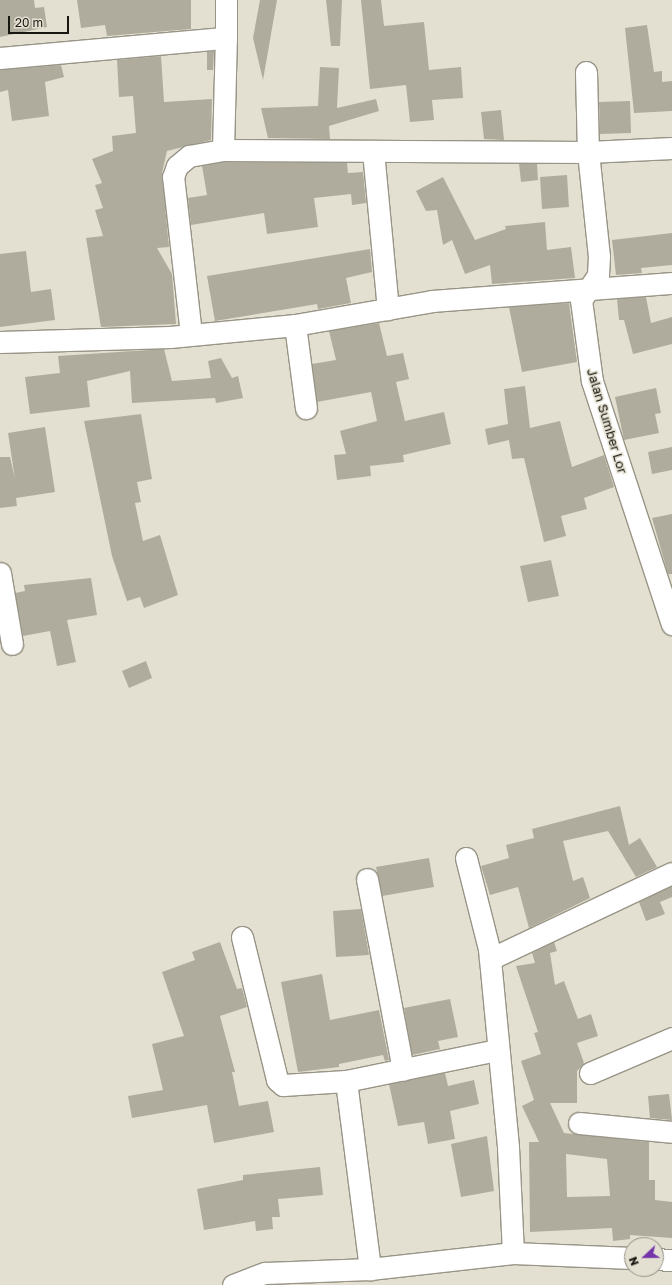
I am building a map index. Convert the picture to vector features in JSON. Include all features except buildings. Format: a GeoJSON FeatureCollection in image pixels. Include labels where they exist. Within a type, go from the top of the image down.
{"type":"FeatureCollection","features":[{"type":"Feature","properties":{"kind":"street"},"geometry":{"type":"LineString","coordinates":[[223,150],[226,0]]}},
{"type":"Feature","properties":{"kind":"street"},"geometry":{"type":"LineString","coordinates":[[0,58],[226,38]]}},
{"type":"Feature","properties":{"kind":"street","name":"Jalan Sumber Lor"},"geometry":{"type":"LineString","coordinates":[[586,72],[588,152],[599,256],[598,275],[592,289],[581,300],[592,381],[672,624]]}},
{"type":"Feature","properties":{"kind":"street"},"geometry":{"type":"LineString","coordinates":[[191,334],[173,177],[177,166],[189,156],[223,150],[588,152],[672,148]]}},
{"type":"Feature","properties":{"kind":"street"},"geometry":{"type":"LineString","coordinates":[[373,151],[388,309]]}},
{"type":"Feature","properties":{"kind":"street"},"geometry":{"type":"LineString","coordinates":[[0,342],[191,334],[295,325],[432,301],[672,283]]}},
{"type":"Feature","properties":{"kind":"street"},"geometry":{"type":"LineString","coordinates":[[295,325],[306,408]]}},
{"type":"Feature","properties":{"kind":"street"},"geometry":{"type":"LineString","coordinates":[[0,573],[12,644]]}},
{"type":"Feature","properties":{"kind":"street"},"geometry":{"type":"LineString","coordinates":[[466,858],[490,959],[497,1050],[508,1147],[513,1253]]}},
{"type":"Feature","properties":{"kind":"street"},"geometry":{"type":"LineString","coordinates":[[490,959],[672,874]]}},
{"type":"Feature","properties":{"kind":"street"},"geometry":{"type":"LineString","coordinates":[[367,879],[403,1070]]}},
{"type":"Feature","properties":{"kind":"street"},"geometry":{"type":"LineString","coordinates":[[242,937],[277,1080],[290,1086],[346,1081],[497,1050]]}},
{"type":"Feature","properties":{"kind":"street"},"geometry":{"type":"LineString","coordinates":[[590,1073],[672,1038]]}},
{"type":"Feature","properties":{"kind":"street"},"geometry":{"type":"LineString","coordinates":[[346,1081],[370,1269]]}},
{"type":"Feature","properties":{"kind":"street"},"geometry":{"type":"LineString","coordinates":[[579,1123],[672,1132]]}},
{"type":"Feature","properties":{"kind":"street"},"geometry":{"type":"LineString","coordinates":[[233,1285],[265,1273],[370,1269],[513,1253],[624,1258]]}}]}
